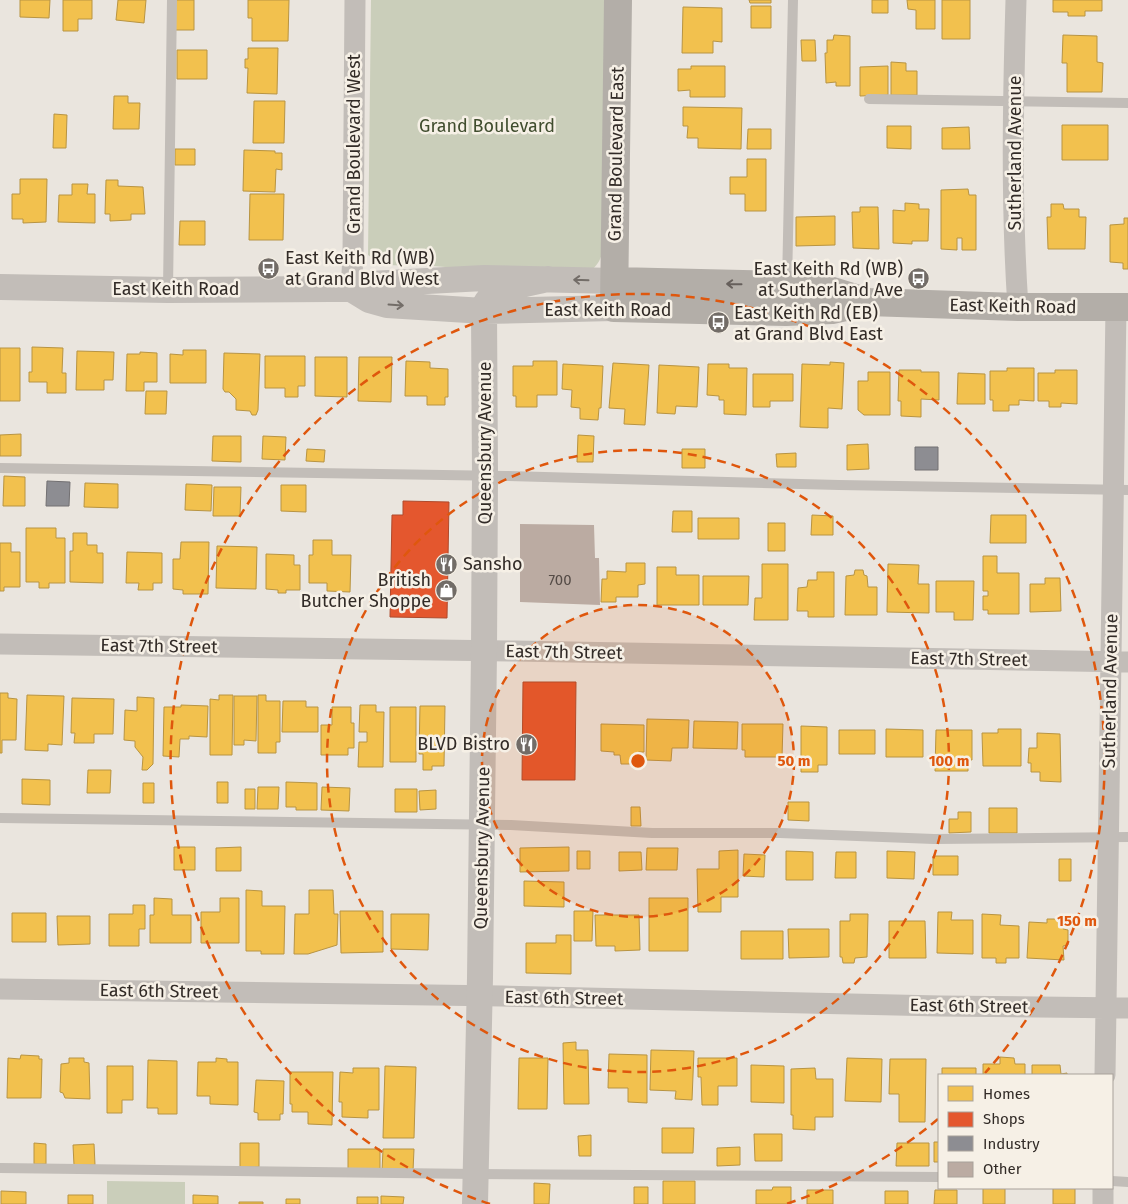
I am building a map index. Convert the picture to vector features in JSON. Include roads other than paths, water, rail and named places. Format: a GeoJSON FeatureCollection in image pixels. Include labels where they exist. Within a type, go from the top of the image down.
{"type":"FeatureCollection","features":[{"type":"Feature","properties":{"kind":"main road","name":"Grand Boulevard East"},"geometry":{"type":"LineString","coordinates":[[614,308],[618,0]]}},
{"type":"Feature","properties":{"kind":"main road","name":"East Keith Road"},"geometry":{"type":"LineString","coordinates":[[615,281],[787,286],[829,290],[868,302]]}},
{"type":"Feature","properties":{"kind":"main road","name":"East Keith Road"},"geometry":{"type":"LineString","coordinates":[[614,308],[786,312],[832,310],[868,302],[1018,307],[1122,307]]}},
{"type":"Feature","properties":{"kind":"street","name":"Grand Boulevard West"},"geometry":{"type":"LineString","coordinates":[[352,289],[355,0]]}},
{"type":"Feature","properties":{"kind":"street","name":"Sutherland Avenue"},"geometry":{"type":"LineString","coordinates":[[1016,0],[1013,102],[1015,268],[1018,307]]}},
{"type":"Feature","properties":{"kind":"street","name":"East Keith Road"},"geometry":{"type":"LineString","coordinates":[[0,287],[168,290],[352,289],[370,284],[484,278],[615,281]]}},
{"type":"Feature","properties":{"kind":"street"},"geometry":{"type":"LineString","coordinates":[[484,311],[487,302],[504,290],[548,279]]}},
{"type":"Feature","properties":{"kind":"street"},"geometry":{"type":"LineString","coordinates":[[438,280],[468,291],[478,301],[484,311]]}},
{"type":"Feature","properties":{"kind":"street","name":"East Keith Road"},"geometry":{"type":"LineString","coordinates":[[352,289],[369,300],[388,305],[484,311],[614,308]]}},
{"type":"Feature","properties":{"kind":"street","name":"Sutherland Avenue"},"geometry":{"type":"LineString","coordinates":[[1105,1074],[1106,1008],[1118,837],[1122,307]]}},
{"type":"Feature","properties":{"kind":"street","name":"Queensbury Avenue"},"geometry":{"type":"LineString","coordinates":[[476,1204],[484,651],[484,311]]}},
{"type":"Feature","properties":{"kind":"street","name":"East 7th Street"},"geometry":{"type":"LineString","coordinates":[[0,644],[1119,662]]}},
{"type":"Feature","properties":{"kind":"street","name":"East 6th Street"},"geometry":{"type":"LineString","coordinates":[[0,989],[1128,1008]]}},
{"type":"Feature","properties":{"kind":"street"},"geometry":{"type":"LineString","coordinates":[[1102,1204],[1103,1189]]}},
{"type":"Feature","properties":{"kind":"lane"},"geometry":{"type":"LineString","coordinates":[[168,290],[172,0]]}},
{"type":"Feature","properties":{"kind":"lane"},"geometry":{"type":"LineString","coordinates":[[787,286],[793,0]]}},
{"type":"Feature","properties":{"kind":"lane"},"geometry":{"type":"LineString","coordinates":[[869,100],[1128,104]]}},
{"type":"Feature","properties":{"kind":"lane"},"geometry":{"type":"LineString","coordinates":[[0,468],[485,476],[1121,490]]}},
{"type":"Feature","properties":{"kind":"lane"},"geometry":{"type":"LineString","coordinates":[[0,818],[511,825],[652,833],[780,833],[934,838],[1118,837]]}},
{"type":"Feature","properties":{"kind":"lane"},"geometry":{"type":"LineString","coordinates":[[0,1168],[938,1177]]}},
{"type":"Feature","properties":{"kind":"lane"},"geometry":{"type":"LineString","coordinates":[[1113,1181],[1128,1182]]}},
{"type":"Feature","properties":{"kind":"place","name":"East Keith Rd (WB) at Grand Blvd West"},"geometry":{"type":"Point","coordinates":[269,268]}},
{"type":"Feature","properties":{"kind":"place","name":"East Keith Rd (WB) at Sutherland Ave"},"geometry":{"type":"Point","coordinates":[919,279]}},
{"type":"Feature","properties":{"kind":"place","name":"East Keith Rd (EB) at Grand Blvd East"},"geometry":{"type":"Point","coordinates":[718,323]}},
{"type":"Feature","properties":{"kind":"place","name":"Sansho"},"geometry":{"type":"Point","coordinates":[447,564]}},
{"type":"Feature","properties":{"kind":"place","name":"British Butcher Shoppe"},"geometry":{"type":"Point","coordinates":[447,590]}},
{"type":"Feature","properties":{"kind":"place","name":"BLVD Bistro"},"geometry":{"type":"Point","coordinates":[526,744]}},
{"type":"Feature","properties":{"kind":"park label","name":"Grand Boulevard"},"geometry":{"type":"Point","coordinates":[487,126]}}]}
